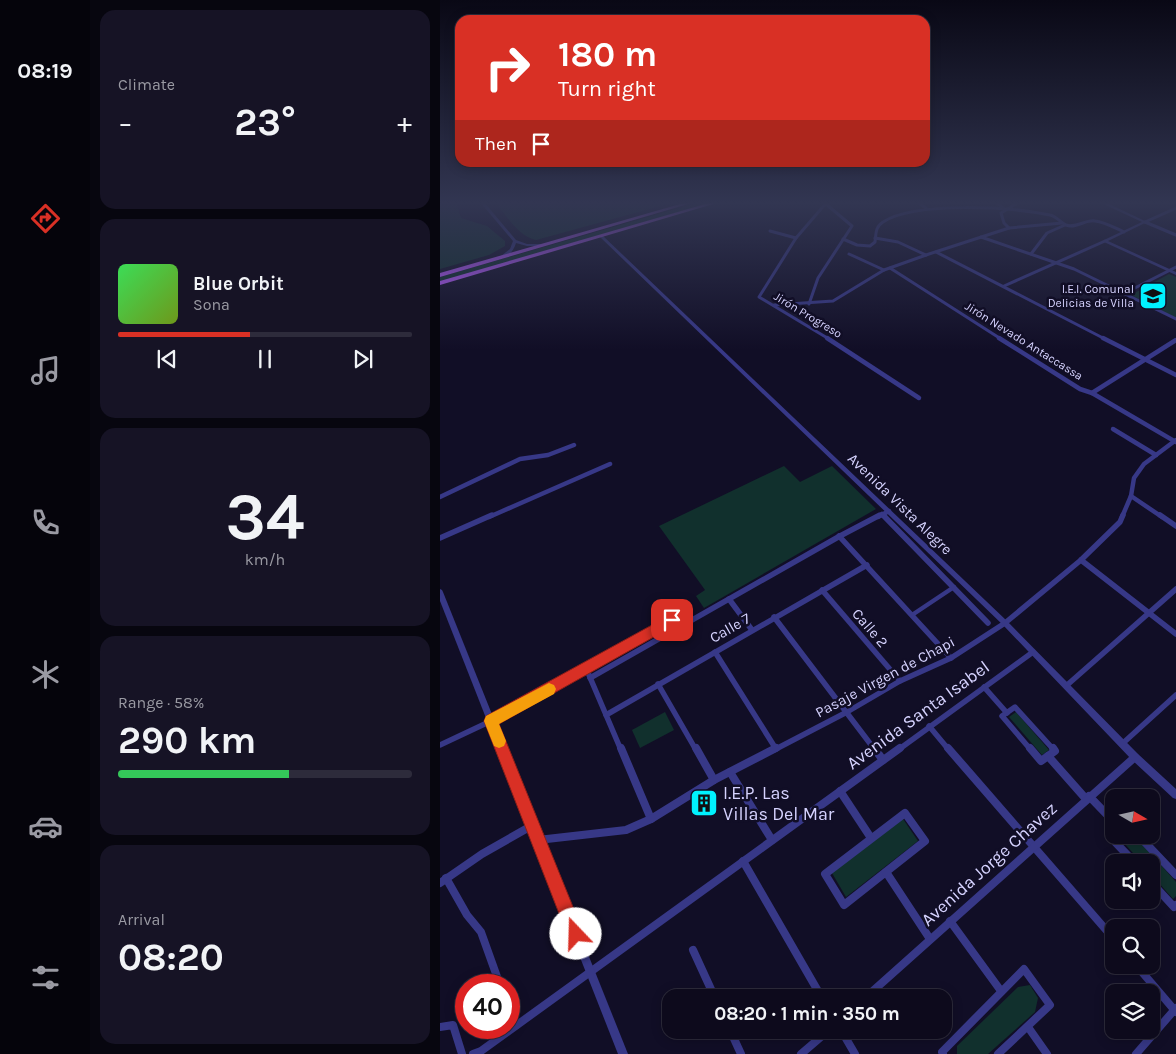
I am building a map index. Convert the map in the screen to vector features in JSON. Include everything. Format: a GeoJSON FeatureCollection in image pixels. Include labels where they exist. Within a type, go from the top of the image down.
{"type":"FeatureCollection","features":[{"type":"Feature","properties":{"kind":"main road"},"geometry":{"type":"LineString","coordinates":[[440,274],[522,251]]}},
{"type":"Feature","properties":{"kind":"main road"},"geometry":{"type":"LineString","coordinates":[[440,283],[549,251]]}},
{"type":"Feature","properties":{"kind":"street"},"geometry":{"type":"LineString","coordinates":[[502,257],[510,251]]}},
{"type":"Feature","properties":{"kind":"street","name":"Avenida Vista Alegre"},"geometry":{"type":"LineString","coordinates":[[617,251],[1005,623],[1122,744],[1176,795]]}},
{"type":"Feature","properties":{"kind":"street","name":"Jirón Progreso"},"geometry":{"type":"LineString","coordinates":[[787,251],[759,294],[759,298],[774,305],[843,348],[919,398]]}},
{"type":"Feature","properties":{"kind":"street"},"geometry":{"type":"LineString","coordinates":[[809,304],[818,278],[835,251]]}},
{"type":"Feature","properties":{"kind":"street"},"geometry":{"type":"LineString","coordinates":[[916,251],[926,256]]}},
{"type":"Feature","properties":{"kind":"street"},"geometry":{"type":"LineString","coordinates":[[1020,251],[1089,276],[1176,319]]}},
{"type":"Feature","properties":{"kind":"street"},"geometry":{"type":"LineString","coordinates":[[1004,286],[1081,251]]}},
{"type":"Feature","properties":{"kind":"street"},"geometry":{"type":"LineString","coordinates":[[1128,251],[1176,274]]}},
{"type":"Feature","properties":{"kind":"street"},"geometry":{"type":"LineString","coordinates":[[774,305],[833,301],[884,270],[936,252],[1176,375]]}},
{"type":"Feature","properties":{"kind":"street"},"geometry":{"type":"LineString","coordinates":[[849,254],[884,270]]}},
{"type":"Feature","properties":{"kind":"street"},"geometry":{"type":"LineString","coordinates":[[1124,293],[1176,266]]}},
{"type":"Feature","properties":{"kind":"street","name":"Jirón Nevado Antaccassa"},"geometry":{"type":"LineString","coordinates":[[890,268],[1080,389],[1092,393],[1176,441]]}},
{"type":"Feature","properties":{"kind":"street"},"geometry":{"type":"LineString","coordinates":[[1092,393],[1176,340]]}},
{"type":"Feature","properties":{"kind":"street"},"geometry":{"type":"LineString","coordinates":[[1113,429],[1156,455]]}},
{"type":"Feature","properties":{"kind":"street","name":"Pasaje Virgen de Chapi"},"geometry":{"type":"LineString","coordinates":[[538,840],[626,830],[651,819],[714,780],[847,712],[900,681],[950,658],[1005,623],[1081,560],[1120,522],[1131,496],[1134,478],[1144,464],[1176,441]]}},
{"type":"Feature","properties":{"kind":"street"},"geometry":{"type":"LineString","coordinates":[[440,497],[520,459],[548,455],[574,445]]}},
{"type":"Feature","properties":{"kind":"street"},"geometry":{"type":"LineString","coordinates":[[440,538],[610,464]]}},
{"type":"Feature","properties":{"kind":"street"},"geometry":{"type":"LineString","coordinates":[[1131,496],[1176,526]]}},
{"type":"Feature","properties":{"kind":"street"},"geometry":{"type":"LineString","coordinates":[[590,678],[839,536],[888,511]]}},
{"type":"Feature","properties":{"kind":"street"},"geometry":{"type":"LineString","coordinates":[[882,514],[988,623]]}},
{"type":"Feature","properties":{"kind":"street"},"geometry":{"type":"LineString","coordinates":[[839,536],[950,658]]}},
{"type":"Feature","properties":{"kind":"street"},"geometry":{"type":"LineString","coordinates":[[1081,560],[1176,634]]}},
{"type":"Feature","properties":{"kind":"street","name":"Calle 7"},"geometry":{"type":"LineString","coordinates":[[606,715],[866,565]]}},
{"type":"Feature","properties":{"kind":"street"},"geometry":{"type":"LineString","coordinates":[[912,615],[954,586]]}},
{"type":"Feature","properties":{"kind":"street","name":"Calle 2"},"geometry":{"type":"LineString","coordinates":[[822,590],[900,681]]}},
{"type":"Feature","properties":{"kind":"street"},"geometry":{"type":"LineString","coordinates":[[1066,686],[1176,590]]}},
{"type":"Feature","properties":{"kind":"street"},"geometry":{"type":"LineString","coordinates":[[440,592],[623,1054]]}},
{"type":"Feature","properties":{"kind":"street"},"geometry":{"type":"LineString","coordinates":[[729,599],[752,630]]}},
{"type":"Feature","properties":{"kind":"street"},"geometry":{"type":"LineString","coordinates":[[440,745],[491,721],[690,610]]}},
{"type":"Feature","properties":{"kind":"street"},"geometry":{"type":"LineString","coordinates":[[774,617],[882,760]]}},
{"type":"Feature","properties":{"kind":"street"},"geometry":{"type":"LineString","coordinates":[[714,652],[776,749]]}},
{"type":"Feature","properties":{"kind":"street","name":"Avenida Santa Isabel"},"geometry":{"type":"LineString","coordinates":[[520,1022],[1033,652]]}},
{"type":"Feature","properties":{"kind":"street"},"geometry":{"type":"LineString","coordinates":[[586,668],[651,819]]}},
{"type":"Feature","properties":{"kind":"street"},"geometry":{"type":"LineString","coordinates":[[658,684],[714,780]]}},
{"type":"Feature","properties":{"kind":"street"},"geometry":{"type":"LineString","coordinates":[[984,687],[1007,713]]}},
{"type":"Feature","properties":{"kind":"street"},"geometry":{"type":"LineString","coordinates":[[1122,744],[1176,696]]}},
{"type":"Feature","properties":{"kind":"street"},"geometry":{"type":"LineString","coordinates":[[1015,707],[1054,751],[1048,756],[1042,761],[1002,716],[1015,707]]}},
{"type":"Feature","properties":{"kind":"street"},"geometry":{"type":"LineString","coordinates":[[930,726],[1105,929]]}},
{"type":"Feature","properties":{"kind":"street"},"geometry":{"type":"LineString","coordinates":[[1048,756],[1105,814]]}},
{"type":"Feature","properties":{"kind":"street","name":"Avenida Jorge Chavez"},"geometry":{"type":"LineString","coordinates":[[875,989],[1087,797],[1135,757]]}},
{"type":"Feature","properties":{"kind":"street"},"geometry":{"type":"LineString","coordinates":[[730,772],[772,840]]}},
{"type":"Feature","properties":{"kind":"street"},"geometry":{"type":"LineString","coordinates":[[840,791],[871,838]]}},
{"type":"Feature","properties":{"kind":"street"},"geometry":{"type":"LineString","coordinates":[[905,813],[925,841],[844,905],[825,874],[871,838],[905,813]]}},
{"type":"Feature","properties":{"kind":"street"},"geometry":{"type":"LineString","coordinates":[[496,974],[481,932],[467,916],[443,881],[482,854],[533,826]]}},
{"type":"Feature","properties":{"kind":"street"},"geometry":{"type":"LineString","coordinates":[[1117,844],[1126,854]]}},
{"type":"Feature","properties":{"kind":"street"},"geometry":{"type":"LineString","coordinates":[[1146,844],[1176,876]]}},
{"type":"Feature","properties":{"kind":"street"},"geometry":{"type":"LineString","coordinates":[[743,861],[817,989]]}},
{"type":"Feature","properties":{"kind":"street"},"geometry":{"type":"LineString","coordinates":[[886,872],[930,940]]}},
{"type":"Feature","properties":{"kind":"street"},"geometry":{"type":"LineString","coordinates":[[1160,892],[1174,907],[1176,905]]}},
{"type":"Feature","properties":{"kind":"street"},"geometry":{"type":"LineString","coordinates":[[950,921],[1001,991]]}},
{"type":"Feature","properties":{"kind":"street"},"geometry":{"type":"LineString","coordinates":[[693,950],[711,989]]}},
{"type":"Feature","properties":{"kind":"street"},"geometry":{"type":"LineString","coordinates":[[943,1054],[942,1052],[1024,969],[1050,1005],[998,1054]]}},
{"type":"Feature","properties":{"kind":"street"},"geometry":{"type":"LineString","coordinates":[[1136,1054],[1175,1010],[1144,974]]}},
{"type":"Feature","properties":{"kind":"street"},"geometry":{"type":"LineString","coordinates":[[440,1026],[453,1025],[462,1054]]}},
{"type":"Feature","properties":{"kind":"street"},"geometry":{"type":"LineString","coordinates":[[1028,1027],[1047,1054]]}},
{"type":"Feature","properties":{"kind":"street","name":"Avenida Santa Isabel"},"geometry":{"type":"LineString","coordinates":[[478,1053],[497,1039]]}},
{"type":"Feature","properties":{"kind":"street"},"geometry":{"type":"LineString","coordinates":[[734,1039],[741,1054]]}},
{"type":"Feature","properties":{"kind":"street"},"geometry":{"type":"LineString","coordinates":[[801,1054],[818,1039]]}},
{"type":"Feature","properties":{"kind":"street"},"geometry":{"type":"LineString","coordinates":[[846,1039],[855,1054]]}},
{"type":"Feature","properties":{"kind":"green space"},"geometry":{"type":"Polygon","coordinates":[[[440,251],[496,251],[489,255],[440,269],[440,251]]]}},
{"type":"Feature","properties":{"kind":"green space"},"geometry":{"type":"Polygon","coordinates":[[[529,251],[545,251],[440,282],[440,277],[529,251]]]}},
{"type":"Feature","properties":{"kind":"green space"},"geometry":{"type":"Polygon","coordinates":[[[1169,274],[1176,277],[1176,318],[1131,295],[1169,274]]]}},
{"type":"Feature","properties":{"kind":"green space"},"geometry":{"type":"Polygon","coordinates":[[[784,466],[800,482],[832,466],[876,509],[704,608],[696,596],[705,590],[659,526],[784,466]]]}},
{"type":"Feature","properties":{"kind":"green space"},"geometry":{"type":"Polygon","coordinates":[[[665,712],[674,730],[640,748],[632,730],[665,712]]]}},
{"type":"Feature","properties":{"kind":"green space"},"geometry":{"type":"Polygon","coordinates":[[[1016,712],[1049,750],[1042,755],[1009,717],[1016,712]]]}},
{"type":"Feature","properties":{"kind":"green space"},"geometry":{"type":"Polygon","coordinates":[[[903,819],[918,841],[846,897],[832,873],[903,819]]]}},
{"type":"Feature","properties":{"kind":"green space"},"geometry":{"type":"Polygon","coordinates":[[[1125,844],[1142,844],[1151,854],[1134,854],[1125,844]]]}},
{"type":"Feature","properties":{"kind":"green space"},"geometry":{"type":"Polygon","coordinates":[[[1160,864],[1176,882],[1176,896],[1173,899],[1160,884],[1160,864]]]}},
{"type":"Feature","properties":{"kind":"green space"},"geometry":{"type":"Polygon","coordinates":[[[1030,985],[1038,998],[1035,1012],[988,1054],[957,1054],[957,1046],[1018,987],[1030,985]]]}},
{"type":"Feature","properties":{"kind":"slow traffic"},"geometry":{"type":"LineString","coordinates":[[499,741],[491,721],[549,689]]}},
{"type":"Feature","properties":{"kind":"place","name":"I.E.I. Comunal Delicias de Villa"},"geometry":{"type":"Point","coordinates":[1153,296]}},
{"type":"Feature","properties":{"kind":"place","name":"I.E.P. Las Villas Del Mar"},"geometry":{"type":"Point","coordinates":[704,803]}},
{"type":"Feature","properties":{"kind":"route"},"geometry":{"type":"LineString","coordinates":[[576,934],[491,721],[672,620]]}}]}
